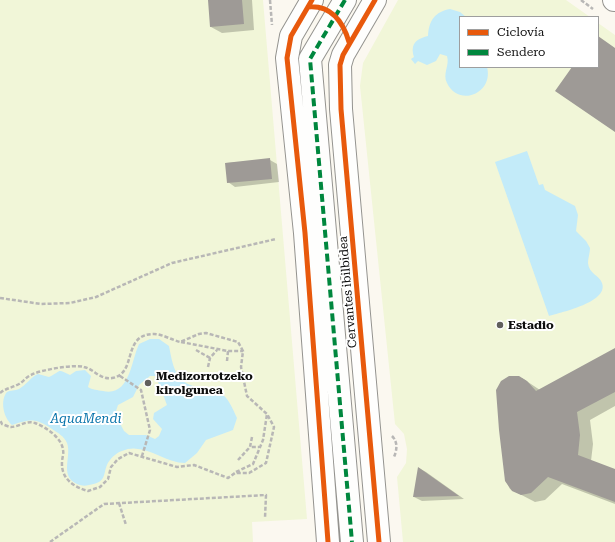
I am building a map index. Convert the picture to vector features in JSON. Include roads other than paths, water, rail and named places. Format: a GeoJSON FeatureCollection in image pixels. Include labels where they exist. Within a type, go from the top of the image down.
{"type":"FeatureCollection","features":[{"type":"Feature","properties":{"kind":"street"},"geometry":{"type":"LineString","coordinates":[[328,542],[305,233],[287,58],[290,36],[310,3],[316,7],[374,2]]}},
{"type":"Feature","properties":{"kind":"street","name":"Cervantes ibilbidea"},"geometry":{"type":"LineString","coordinates":[[374,2],[350,42],[340,65],[341,108],[379,542]]}},
{"type":"Feature","properties":{"kind":"street"},"geometry":{"type":"LineString","coordinates":[[343,4],[343,24],[350,42]]}},
{"type":"Feature","properties":{"kind":"street","name":"Cervantes ibilbidea"},"geometry":{"type":"LineString","coordinates":[[343,4],[310,59],[352,542]]}},
{"type":"Feature","properties":{"kind":"water"},"geometry":{"type":"Polygon","coordinates":[[[450,9],[460,12],[465,16],[459,16],[459,68],[487,68],[488,76],[485,84],[481,90],[474,94],[467,96],[459,95],[452,91],[445,76],[448,63],[447,56],[440,54],[436,61],[427,65],[418,61],[415,64],[411,59],[414,57],[413,49],[415,43],[428,36],[431,21],[440,12],[450,9]]]}},
{"type":"Feature","properties":{"kind":"water"},"geometry":{"type":"Polygon","coordinates":[[[527,151],[539,185],[543,184],[545,190],[575,206],[578,215],[576,231],[586,241],[590,248],[588,263],[590,270],[601,280],[602,283],[602,290],[592,301],[573,309],[549,316],[495,162],[527,151]]]}},
{"type":"Feature","properties":{"kind":"water","name":"AquaMendi"},"geometry":{"type":"Polygon","coordinates":[[[150,339],[159,339],[169,346],[176,373],[180,378],[191,385],[212,390],[223,395],[230,404],[237,418],[233,430],[206,440],[197,453],[185,463],[169,460],[146,450],[130,449],[120,452],[116,454],[107,464],[104,476],[96,484],[86,486],[77,484],[72,480],[67,471],[68,448],[64,438],[52,429],[37,421],[29,421],[12,425],[6,418],[3,404],[5,395],[8,391],[19,389],[38,374],[49,377],[59,371],[70,375],[76,371],[85,370],[91,376],[88,387],[91,389],[112,391],[119,389],[128,376],[139,344],[150,339]],[[150,376],[139,385],[133,397],[118,405],[115,414],[124,431],[129,435],[146,435],[155,439],[159,436],[162,429],[153,419],[154,413],[167,405],[155,376],[150,376]]]}},
{"type":"Feature","properties":{"kind":"place","name":"Estadio"},"geometry":{"type":"Point","coordinates":[500,325]}},
{"type":"Feature","properties":{"kind":"place","name":"Medizorrotzeko kirolgunea"},"geometry":{"type":"Point","coordinates":[148,383]}}]}
